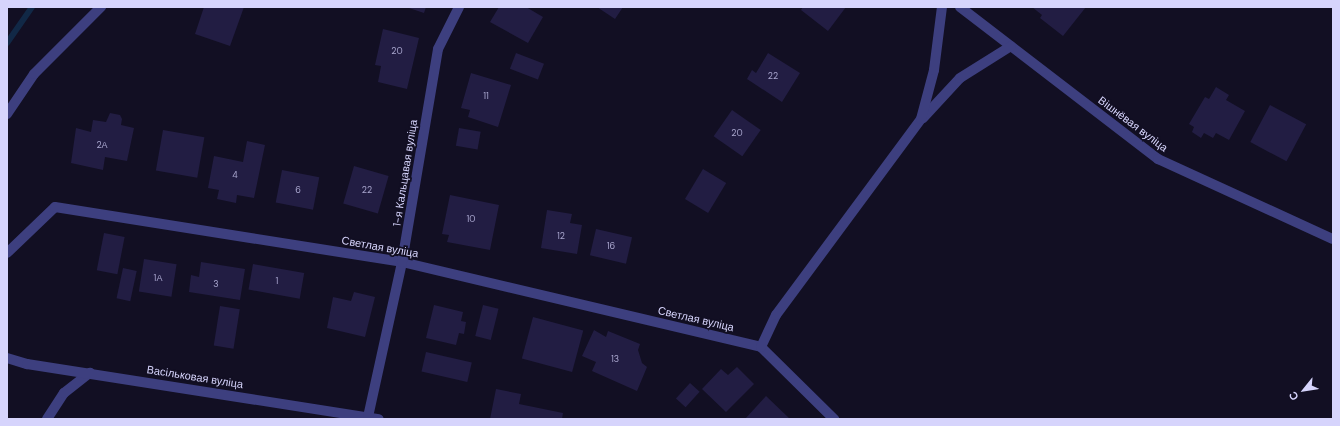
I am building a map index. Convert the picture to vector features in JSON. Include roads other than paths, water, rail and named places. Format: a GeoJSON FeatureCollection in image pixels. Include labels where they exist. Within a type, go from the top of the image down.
{"type":"FeatureCollection","features":[{"type":"Feature","properties":{"kind":"street"},"geometry":{"type":"LineString","coordinates":[[7,114],[34,74],[101,7]]}},
{"type":"Feature","properties":{"kind":"street","name":"1-я Кальцавая вуліца"},"geometry":{"type":"LineString","coordinates":[[368,417],[402,262],[438,49],[459,7]]}},
{"type":"Feature","properties":{"kind":"street"},"geometry":{"type":"LineString","coordinates":[[921,119],[934,70],[942,7]]}},
{"type":"Feature","properties":{"kind":"street","name":"Вішнёвая вуліца"},"geometry":{"type":"LineString","coordinates":[[960,7],[1158,159],[1333,239]]}},
{"type":"Feature","properties":{"kind":"street"},"geometry":{"type":"LineString","coordinates":[[834,419],[761,347],[776,314],[921,119],[960,78],[1011,46]]}},
{"type":"Feature","properties":{"kind":"street","name":"Светлая вуліца"},"geometry":{"type":"LineString","coordinates":[[7,253],[56,207],[402,262],[761,347]]}},
{"type":"Feature","properties":{"kind":"street","name":"Васільковая вуліца"},"geometry":{"type":"LineString","coordinates":[[7,358],[90,373],[379,419]]}},
{"type":"Feature","properties":{"kind":"street"},"geometry":{"type":"LineString","coordinates":[[47,419],[64,393],[90,373]]}},
{"type":"Feature","properties":{"kind":"waterway"},"geometry":{"type":"LineString","coordinates":[[7,43],[32,7]]}}]}
